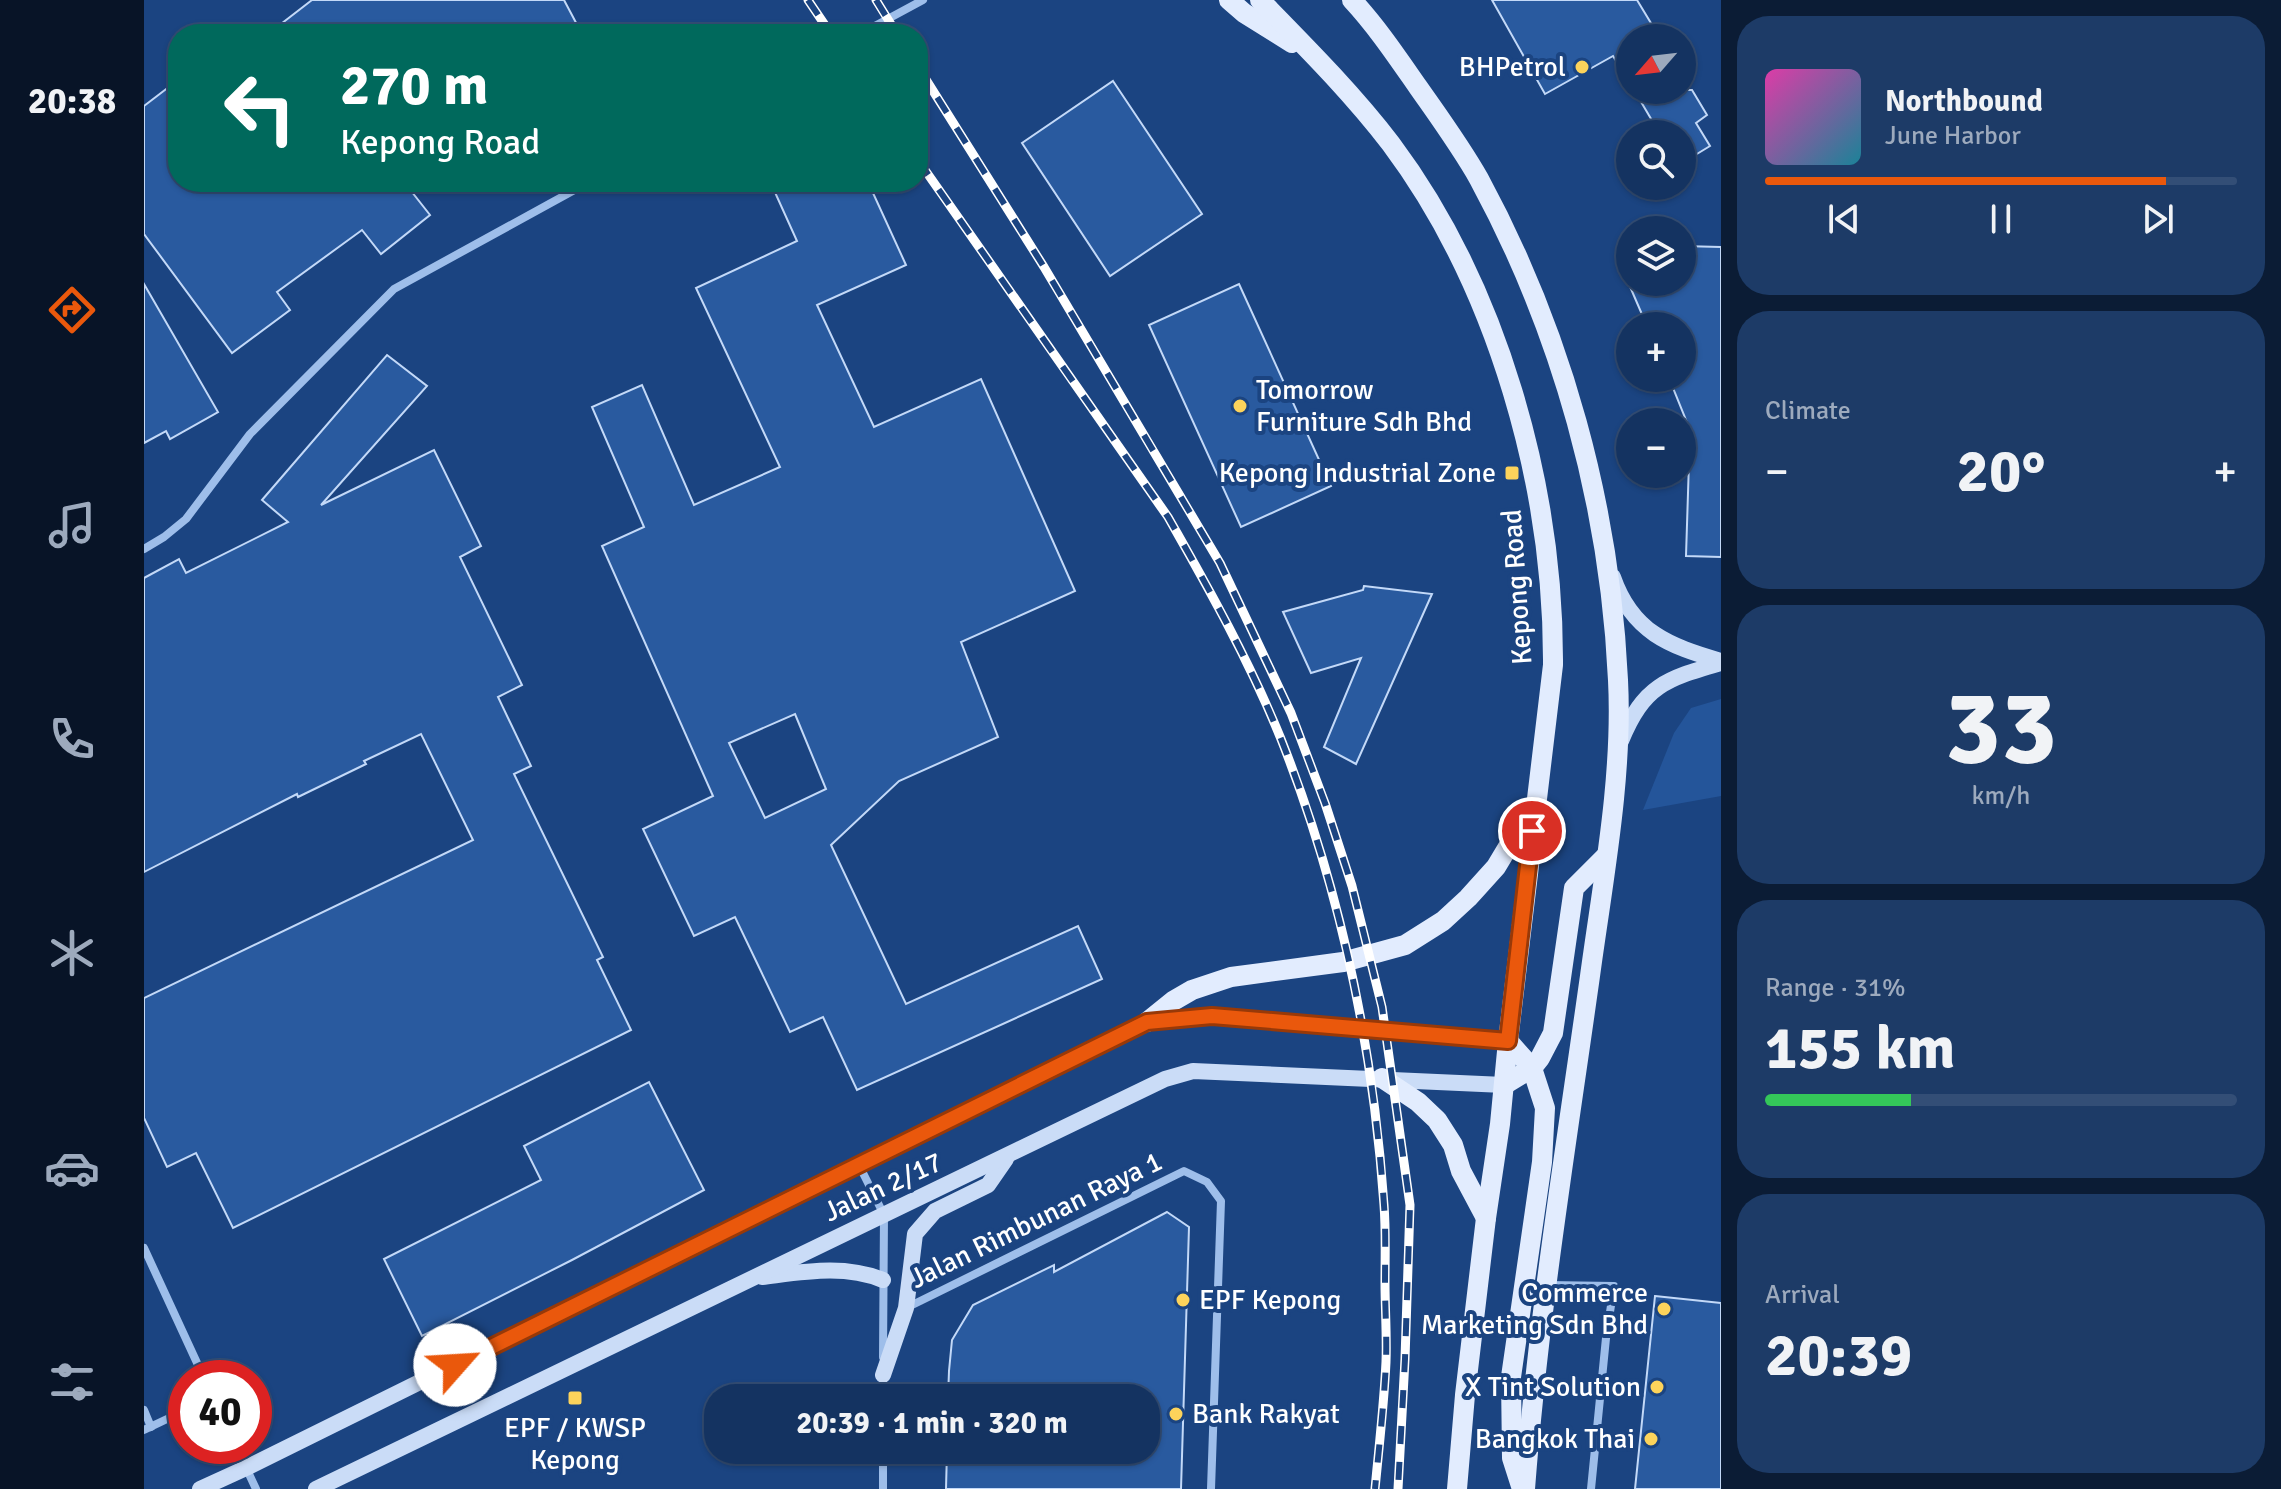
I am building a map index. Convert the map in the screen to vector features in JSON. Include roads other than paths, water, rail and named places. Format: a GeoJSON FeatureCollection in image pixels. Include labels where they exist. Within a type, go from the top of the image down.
{"type":"FeatureCollection","features":[{"type":"Feature","properties":{"kind":"main road"},"geometry":{"type":"LineString","coordinates":[[1229,0],[1319,61]]}},
{"type":"Feature","properties":{"kind":"main road","name":"Kepong Road"},"geometry":{"type":"LineString","coordinates":[[1260,0],[1319,61],[1391,145],[1440,218],[1478,295],[1524,433],[1542,515],[1553,629],[1553,665],[1465,1395],[1457,1489]]}},
{"type":"Feature","properties":{"kind":"main road"},"geometry":{"type":"LineString","coordinates":[[1337,0],[1368,18]]}},
{"type":"Feature","properties":{"kind":"main road"},"geometry":{"type":"LineString","coordinates":[[1352,0],[1368,18],[1478,177],[1538,305],[1590,469],[1607,552],[1619,681],[1617,749],[1606,856],[1546,1285],[1524,1489]]}},
{"type":"Feature","properties":{"kind":"main road"},"geometry":{"type":"LineString","coordinates":[[1147,1022],[1192,990],[1231,977],[1343,962],[1405,945],[1443,921],[1468,898],[1496,867],[1536,801]]}},
{"type":"Feature","properties":{"kind":"main road"},"geometry":{"type":"LineString","coordinates":[[1504,1085],[1532,1068],[1553,1033],[1574,888],[1606,856]]}},
{"type":"Feature","properties":{"kind":"main road"},"geometry":{"type":"LineString","coordinates":[[1508,1041],[1532,1068],[1545,1108],[1545,1134],[1511,1377],[1512,1458],[1524,1489]]}},
{"type":"Feature","properties":{"kind":"main road"},"geometry":{"type":"LineString","coordinates":[[1382,1078],[1418,1102],[1437,1120],[1453,1145],[1461,1171],[1486,1218]]}},
{"type":"Feature","properties":{"kind":"street"},"geometry":{"type":"LineString","coordinates":[[879,24],[923,0]]}},
{"type":"Feature","properties":{"kind":"street"},"geometry":{"type":"LineString","coordinates":[[144,549],[186,519],[250,434],[394,289],[571,192]]}},
{"type":"Feature","properties":{"kind":"street"},"geometry":{"type":"LineString","coordinates":[[1607,552],[1613,579],[1624,605],[1640,623],[1658,637],[1684,650],[1721,662]]}},
{"type":"Feature","properties":{"kind":"street"},"geometry":{"type":"LineString","coordinates":[[1617,749],[1630,719],[1645,698],[1660,685],[1682,674],[1721,662]]}},
{"type":"Feature","properties":{"kind":"street","name":"Jalan 2/17"},"geometry":{"type":"LineString","coordinates":[[200,1489],[1147,1022],[1212,1016],[1508,1041]]}},
{"type":"Feature","properties":{"kind":"street","name":"Jalan 2/17"},"geometry":{"type":"LineString","coordinates":[[316,1489],[1165,1079],[1193,1071],[1504,1085]]}},
{"type":"Feature","properties":{"kind":"street"},"geometry":{"type":"LineString","coordinates":[[883,1375],[906,1308],[915,1234],[935,1211],[988,1185],[1007,1157]]}},
{"type":"Feature","properties":{"kind":"street"},"geometry":{"type":"LineString","coordinates":[[859,1165],[884,1215],[883,1384]]}},
{"type":"Feature","properties":{"kind":"street","name":"Jalan Rimbunan Raya 1"},"geometry":{"type":"LineString","coordinates":[[906,1308],[1184,1171],[1207,1182],[1221,1201],[1211,1489]]}},
{"type":"Feature","properties":{"kind":"street"},"geometry":{"type":"LineString","coordinates":[[144,1248],[196,1360]]}},
{"type":"Feature","properties":{"kind":"street"},"geometry":{"type":"LineString","coordinates":[[748,1279],[845,1270],[867,1273],[883,1280]]}},
{"type":"Feature","properties":{"kind":"street"},"geometry":{"type":"LineString","coordinates":[[1546,1285],[1614,1286],[1591,1489]]}},
{"type":"Feature","properties":{"kind":"street"},"geometry":{"type":"LineString","coordinates":[[144,1410],[148,1428],[168,1419]]}},
{"type":"Feature","properties":{"kind":"street"},"geometry":{"type":"LineString","coordinates":[[244,1464],[256,1489]]}},
{"type":"Feature","properties":{"kind":"street"},"geometry":{"type":"LineString","coordinates":[[883,1464],[883,1489]]}},
{"type":"Feature","properties":{"kind":"railway"},"geometry":{"type":"LineString","coordinates":[[808,0],[824,24]]}},
{"type":"Feature","properties":{"kind":"railway"},"geometry":{"type":"LineString","coordinates":[[876,0],[891,24]]}},
{"type":"Feature","properties":{"kind":"railway"},"geometry":{"type":"LineString","coordinates":[[928,83],[1044,267],[1220,563],[1291,713],[1325,803],[1352,886],[1382,1007],[1410,1205],[1398,1489]]}},
{"type":"Feature","properties":{"kind":"railway"},"geometry":{"type":"LineString","coordinates":[[928,174],[1168,517],[1256,682],[1302,795],[1337,910],[1350,968],[1372,1086],[1379,1145],[1385,1224],[1386,1352],[1375,1489]]}},
{"type":"Feature","properties":{"kind":"place","name":"BHPetrol"},"geometry":{"type":"Point","coordinates":[1582,67]}},
{"type":"Feature","properties":{"kind":"place","name":"Tomorrow Furniture Sdh Bhd"},"geometry":{"type":"Point","coordinates":[1240,406]}},
{"type":"Feature","properties":{"kind":"place","name":"Kepong Industrial Zone"},"geometry":{"type":"Point","coordinates":[1512,473]}},
{"type":"Feature","properties":{"kind":"place","name":"EPF Kepong"},"geometry":{"type":"Point","coordinates":[1183,1300]}},
{"type":"Feature","properties":{"kind":"place","name":"Commerce Marketing Sdn Bhd"},"geometry":{"type":"Point","coordinates":[1664,1309]}},
{"type":"Feature","properties":{"kind":"place","name":"X Tint Solution"},"geometry":{"type":"Point","coordinates":[1657,1387]}},
{"type":"Feature","properties":{"kind":"place","name":"EPF / KWSP Kepong"},"geometry":{"type":"Point","coordinates":[575,1398]}},
{"type":"Feature","properties":{"kind":"place","name":"Bank Rakyat"},"geometry":{"type":"Point","coordinates":[1176,1414]}},
{"type":"Feature","properties":{"kind":"place","name":"Bangkok Thai"},"geometry":{"type":"Point","coordinates":[1651,1439]}}]}
